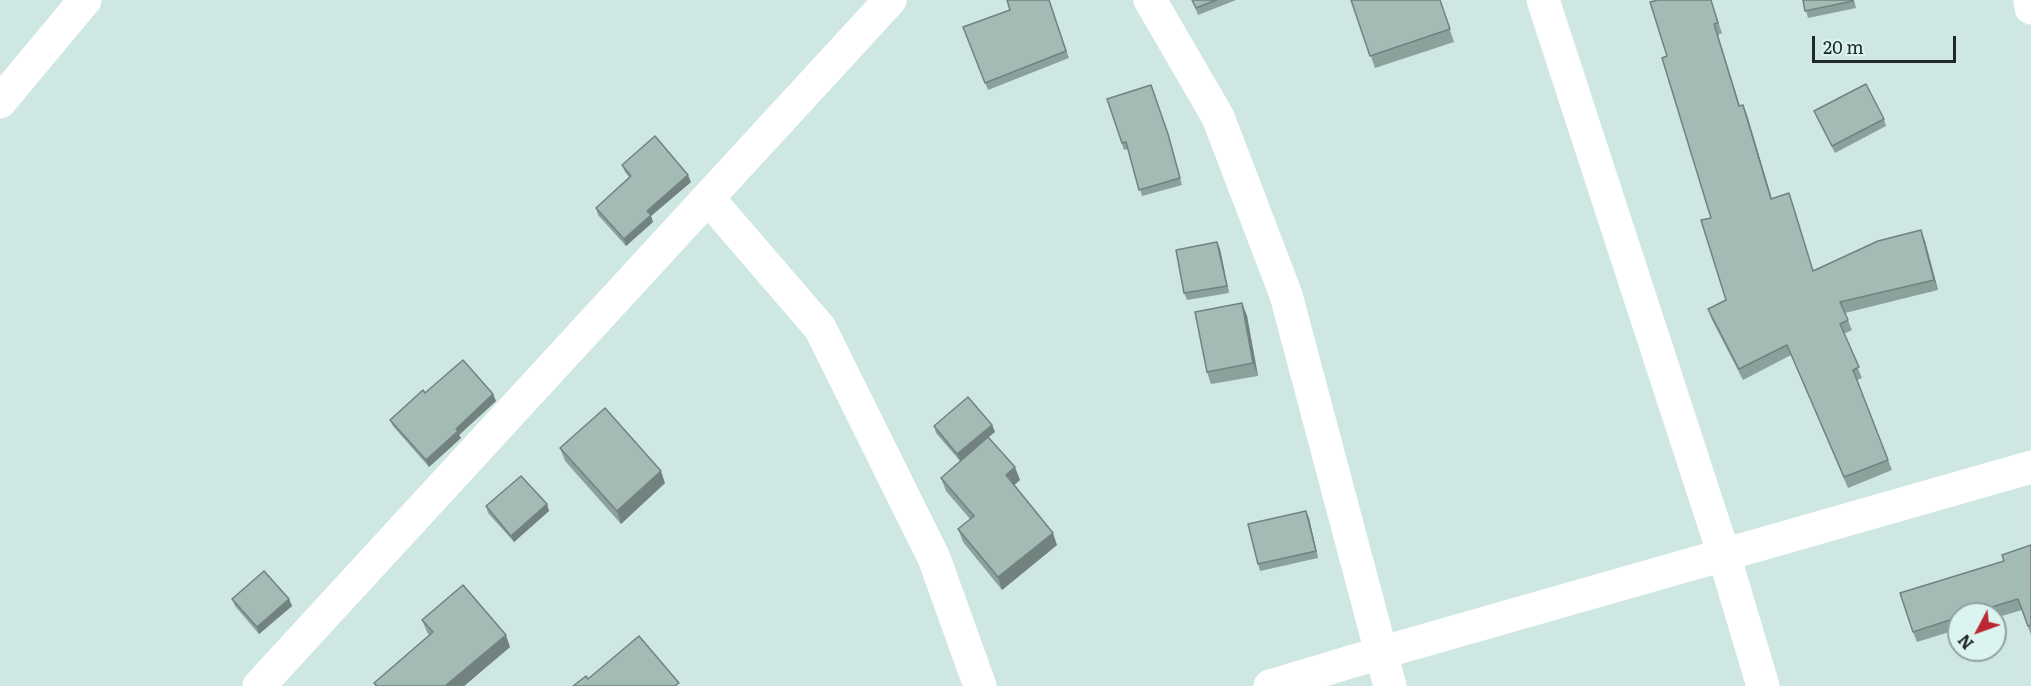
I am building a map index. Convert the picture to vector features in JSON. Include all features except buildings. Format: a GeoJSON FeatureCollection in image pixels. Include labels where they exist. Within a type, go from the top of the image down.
{"type":"FeatureCollection","features":[{"type":"Feature","properties":{"kind":"street"},"geometry":{"type":"LineString","coordinates":[[0,102],[85,0]]}},
{"type":"Feature","properties":{"kind":"street"},"geometry":{"type":"LineString","coordinates":[[259,686],[890,0]]}},
{"type":"Feature","properties":{"kind":"street"},"geometry":{"type":"LineString","coordinates":[[1150,0],[1218,117],[1286,296],[1390,686]]}},
{"type":"Feature","properties":{"kind":"street"},"geometry":{"type":"LineString","coordinates":[[1543,0],[1724,555],[1763,686]]}},
{"type":"Feature","properties":{"kind":"street"},"geometry":{"type":"LineString","coordinates":[[2030,0],[2031,8]]}},
{"type":"Feature","properties":{"kind":"street"},"geometry":{"type":"LineString","coordinates":[[708,198],[820,328],[934,558],[980,686]]}},
{"type":"Feature","properties":{"kind":"street"},"geometry":{"type":"LineString","coordinates":[[1270,686],[2031,467]]}}]}
